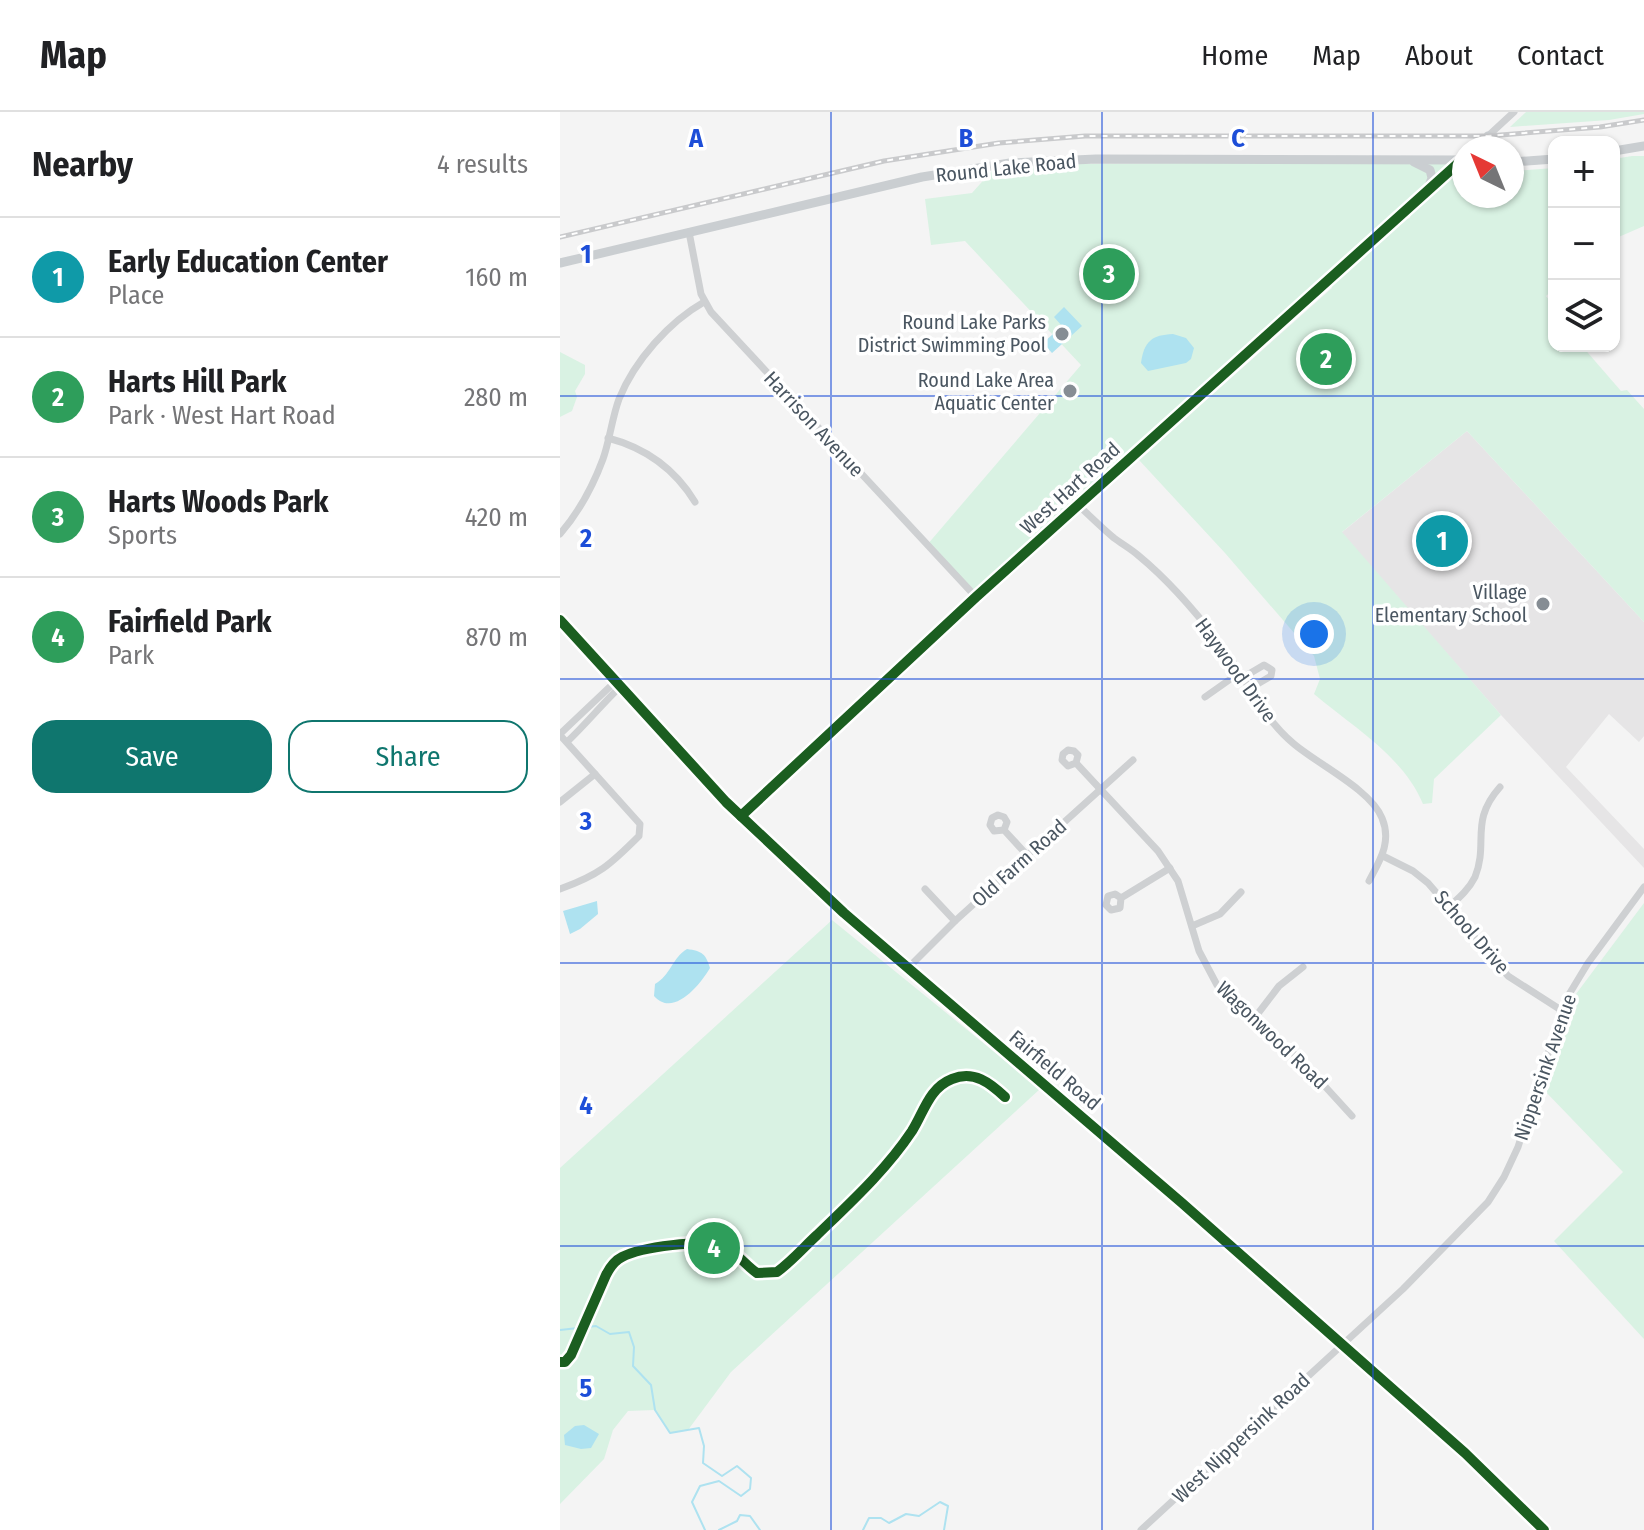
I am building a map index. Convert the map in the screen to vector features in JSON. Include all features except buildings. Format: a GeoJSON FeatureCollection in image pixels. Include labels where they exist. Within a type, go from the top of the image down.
{"type":"FeatureCollection","features":[{"type":"Feature","properties":{"kind":"main road"},"geometry":{"type":"LineString","coordinates":[[1620,150],[1644,146]]}},
{"type":"Feature","properties":{"kind":"main road","name":"Round Lake Road"},"geometry":{"type":"LineString","coordinates":[[560,263],[922,177],[1010,163],[1096,159],[1452,159]]}},
{"type":"Feature","properties":{"kind":"main road"},"geometry":{"type":"LineString","coordinates":[[1524,161],[1548,159]]}},
{"type":"Feature","properties":{"kind":"main road"},"geometry":{"type":"LineString","coordinates":[[1408,160],[1430,170],[1432,178],[1427,191]]}},
{"type":"Feature","properties":{"kind":"street"},"geometry":{"type":"LineString","coordinates":[[1488,136],[1514,112]]}},
{"type":"Feature","properties":{"kind":"street","name":"West Hart Road"},"geometry":{"type":"LineString","coordinates":[[741,816],[976,597],[1452,169]]}},
{"type":"Feature","properties":{"kind":"street","name":"Harrison Avenue"},"geometry":{"type":"LineString","coordinates":[[689,232],[704,302],[744,349],[976,597]]}},
{"type":"Feature","properties":{"kind":"street"},"geometry":{"type":"LineString","coordinates":[[560,534],[591,487],[619,399],[643,359],[670,328],[704,302]]}},
{"type":"Feature","properties":{"kind":"street"},"geometry":{"type":"LineString","coordinates":[[608,438],[625,442],[654,458],[685,486],[695,502]]}},
{"type":"Feature","properties":{"kind":"street","name":"Haywood Drive"},"geometry":{"type":"LineString","coordinates":[[1078,505],[1114,538],[1139,555],[1166,582],[1220,643],[1249,689],[1290,741],[1362,791],[1374,804],[1386,832],[1383,856]]}},
{"type":"Feature","properties":{"kind":"street","name":"Fairfield Road"},"geometry":{"type":"LineString","coordinates":[[560,620],[741,816],[844,913],[1090,1123],[1465,1453],[1544,1530]]}},
{"type":"Feature","properties":{"kind":"street"},"geometry":{"type":"LineString","coordinates":[[1205,697],[1264,665],[1272,670],[1271,676],[1249,689]]}},
{"type":"Feature","properties":{"kind":"street"},"geometry":{"type":"LineString","coordinates":[[560,889],[606,869],[639,836],[640,824],[560,734],[618,684]]}},
{"type":"Feature","properties":{"kind":"street"},"geometry":{"type":"LineString","coordinates":[[567,742],[590,721],[618,684]]}},
{"type":"Feature","properties":{"kind":"street","name":"Old Farm Road"},"geometry":{"type":"LineString","coordinates":[[908,968],[955,921],[1133,760]]}},
{"type":"Feature","properties":{"kind":"street","name":"Wagonwood Road"},"geometry":{"type":"LineString","coordinates":[[1076,763],[1170,868],[1178,881],[1199,951],[1211,976],[1230,999],[1300,1059],[1352,1116]]}},
{"type":"Feature","properties":{"kind":"street"},"geometry":{"type":"LineString","coordinates":[[560,802],[595,774]]}},
{"type":"Feature","properties":{"kind":"street"},"geometry":{"type":"LineString","coordinates":[[1450,906],[1468,888],[1476,874],[1480,821],[1490,799],[1500,787]]}},
{"type":"Feature","properties":{"kind":"street"},"geometry":{"type":"LineString","coordinates":[[1004,830],[1027,855]]}},
{"type":"Feature","properties":{"kind":"street"},"geometry":{"type":"LineString","coordinates":[[1369,881],[1383,856]]}},
{"type":"Feature","properties":{"kind":"street","name":"School Drive"},"geometry":{"type":"LineString","coordinates":[[1383,856],[1413,871],[1450,906],[1484,951],[1508,976],[1561,1010]]}},
{"type":"Feature","properties":{"kind":"street"},"geometry":{"type":"LineString","coordinates":[[1121,898],[1170,868]]}},
{"type":"Feature","properties":{"kind":"street","name":"Nippersink Avenue"},"geometry":{"type":"LineString","coordinates":[[1342,1345],[1403,1290],[1488,1202],[1518,1147],[1561,1010],[1588,963],[1644,887]]}},
{"type":"Feature","properties":{"kind":"street"},"geometry":{"type":"LineString","coordinates":[[925,889],[955,921]]}},
{"type":"Feature","properties":{"kind":"street"},"geometry":{"type":"LineString","coordinates":[[1192,926],[1220,914],[1241,892]]}},
{"type":"Feature","properties":{"kind":"street"},"geometry":{"type":"LineString","coordinates":[[1253,1020],[1279,986],[1303,967]]}},
{"type":"Feature","properties":{"kind":"street","name":"West Nippersink Road"},"geometry":{"type":"LineString","coordinates":[[1141,1530],[1342,1345]]}},
{"type":"Feature","properties":{"kind":"shaded area"},"geometry":{"type":"Polygon","coordinates":[[[1467,431],[1644,622],[1644,736],[1639,742],[1609,714],[1566,767],[1644,849],[1644,868],[1501,715],[1341,533],[1467,431]]]}},
{"type":"Feature","properties":{"kind":"green space"},"geometry":{"type":"Polygon","coordinates":[[[1526,112],[1644,114],[1609,120],[1510,127],[1526,112]]]}},
{"type":"Feature","properties":{"kind":"green space"},"geometry":{"type":"Polygon","coordinates":[[[1644,156],[1644,226],[1620,236],[1620,208],[1620,158],[1644,156]]]}},
{"type":"Feature","properties":{"kind":"green space"},"geometry":{"type":"Polygon","coordinates":[[[1452,160],[1452,169],[976,597],[927,545],[1081,365],[965,241],[931,245],[925,199],[972,193],[997,165],[1452,160]]]}},
{"type":"Feature","properties":{"kind":"green space"},"geometry":{"type":"Polygon","coordinates":[[[1548,168],[1548,352],[1587,352],[1621,391],[1627,390],[1644,409],[1644,622],[1467,431],[1342,532],[1501,715],[1434,779],[1432,803],[1423,804],[1403,771],[1390,757],[1314,694],[1320,679],[1314,656],[1139,460],[1332,288],[1330,284],[1402,220],[1410,218],[1411,212],[1444,183],[1452,178],[1452,208],[1524,208],[1524,170],[1548,168]]]}},
{"type":"Feature","properties":{"kind":"green space"},"geometry":{"type":"Polygon","coordinates":[[[560,352],[585,365],[585,374],[575,391],[577,397],[572,411],[560,417],[560,352]]]}},
{"type":"Feature","properties":{"kind":"green space"},"geometry":{"type":"Polygon","coordinates":[[[1644,903],[1644,1339],[1554,1241],[1623,1172],[1544,1090],[1576,994],[1644,903]]]}},
{"type":"Feature","properties":{"kind":"green space"},"geometry":{"type":"Polygon","coordinates":[[[832,920],[1040,1089],[731,1372],[688,1430],[670,1433],[655,1410],[628,1411],[613,1430],[604,1459],[560,1504],[560,1168],[832,920]]]}},
{"type":"Feature","properties":{"kind":"water","name":"Round Lake Parks District Swimming Pool"},"geometry":{"type":"Polygon","coordinates":[[[1064,307],[1082,326],[1052,353],[1043,343],[1062,326],[1054,317],[1064,307]]]}},
{"type":"Feature","properties":{"kind":"water"},"geometry":{"type":"Polygon","coordinates":[[[1173,334],[1186,338],[1194,348],[1191,359],[1186,363],[1148,371],[1141,363],[1147,344],[1154,338],[1173,334]]]}},
{"type":"Feature","properties":{"kind":"water"},"geometry":{"type":"Polygon","coordinates":[[[597,901],[598,914],[570,934],[563,911],[597,901]]]}},
{"type":"Feature","properties":{"kind":"water"},"geometry":{"type":"Polygon","coordinates":[[[687,949],[703,954],[710,968],[685,997],[669,1003],[661,1002],[654,996],[655,984],[687,949]]]}},
{"type":"Feature","properties":{"kind":"water"},"geometry":{"type":"Polygon","coordinates":[[[584,1425],[599,1434],[591,1448],[565,1445],[564,1435],[575,1426],[584,1425]]]}},
{"type":"Feature","properties":{"kind":"waterway"},"geometry":{"type":"LineString","coordinates":[[560,1330],[596,1326],[610,1334],[629,1332],[634,1347],[633,1366],[651,1385],[655,1410],[670,1433],[699,1428],[704,1446],[703,1463],[722,1476],[737,1466],[751,1478],[750,1489],[741,1496],[719,1481],[700,1486],[692,1502],[705,1530]]}},
{"type":"Feature","properties":{"kind":"waterway"},"geometry":{"type":"LineString","coordinates":[[863,1530],[869,1518],[881,1518],[889,1523],[906,1514],[919,1516],[940,1502],[948,1506],[944,1530]]}},
{"type":"Feature","properties":{"kind":"waterway"},"geometry":{"type":"LineString","coordinates":[[719,1530],[737,1521],[740,1515],[750,1516],[760,1530]]}},
{"type":"Feature","properties":{"kind":"railway"},"geometry":{"type":"LineString","coordinates":[[560,237],[884,161],[999,143],[1085,136],[1488,136],[1600,127],[1644,120]]}},
{"type":"Feature","properties":{"kind":"cycle path"},"geometry":{"type":"LineString","coordinates":[[741,816],[976,597],[1452,169]]}},
{"type":"Feature","properties":{"kind":"cycle path"},"geometry":{"type":"LineString","coordinates":[[560,620],[726,802],[844,913],[1182,1203],[1465,1453],[1544,1530]]}},
{"type":"Feature","properties":{"kind":"cycle path"},"geometry":{"type":"LineString","coordinates":[[560,1362],[565,1362],[571,1355],[606,1275],[619,1259],[657,1247],[713,1244],[732,1251],[757,1273],[777,1272],[879,1172],[912,1131],[932,1094],[944,1083],[960,1077],[974,1077],[1005,1097]]}},
{"type":"Feature","properties":{"kind":"place","name":"Harts Woods Park"},"geometry":{"type":"Point","coordinates":[1109,274]}},
{"type":"Feature","properties":{"kind":"place","name":"Round Lake Parks District Swimming Pool"},"geometry":{"type":"Point","coordinates":[1062,334]}},
{"type":"Feature","properties":{"kind":"place","name":"Harts Hill Park"},"geometry":{"type":"Point","coordinates":[1326,359]}},
{"type":"Feature","properties":{"kind":"place","name":"Round Lake Area Aquatic Center"},"geometry":{"type":"Point","coordinates":[1070,391]}},
{"type":"Feature","properties":{"kind":"place","name":"Early Education Center"},"geometry":{"type":"Point","coordinates":[1442,541]}},
{"type":"Feature","properties":{"kind":"place","name":"Village Elementary School"},"geometry":{"type":"Point","coordinates":[1543,604]}},
{"type":"Feature","properties":{"kind":"place","name":"Fairfield Park"},"geometry":{"type":"Point","coordinates":[714,1248]}}]}
